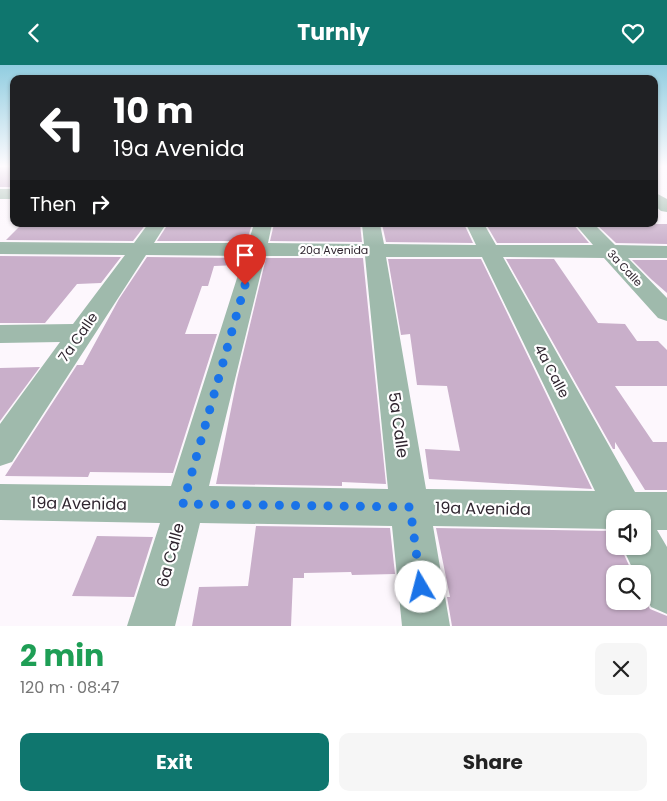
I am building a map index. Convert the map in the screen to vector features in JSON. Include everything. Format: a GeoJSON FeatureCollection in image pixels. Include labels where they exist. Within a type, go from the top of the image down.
{"type":"FeatureCollection","features":[{"type":"Feature","properties":{"kind":"street","name":"7a Calle"},"geometry":{"type":"LineString","coordinates":[[0,451],[155,227]]}},
{"type":"Feature","properties":{"kind":"street","name":"4a Calle"},"geometry":{"type":"LineString","coordinates":[[477,227],[625,510]]}},
{"type":"Feature","properties":{"kind":"street","name":"3a Calle"},"geometry":{"type":"LineString","coordinates":[[587,227],[667,313]]}},
{"type":"Feature","properties":{"kind":"street","name":"20a Avenida"},"geometry":{"type":"LineString","coordinates":[[0,247],[140,248],[259,236],[373,237],[489,251],[667,252]]}},
{"type":"Feature","properties":{"kind":"street","name":"6a Calle"},"geometry":{"type":"LineString","coordinates":[[151,626],[183,504],[259,236]]}},
{"type":"Feature","properties":{"kind":"street","name":"5a Calle"},"geometry":{"type":"LineString","coordinates":[[373,237],[426,626]]}},
{"type":"Feature","properties":{"kind":"street"},"geometry":{"type":"LineString","coordinates":[[0,334],[81,333]]}},
{"type":"Feature","properties":{"kind":"street","name":"19a Avenida"},"geometry":{"type":"LineString","coordinates":[[0,502],[410,507],[606,522]]}},
{"type":"Feature","properties":{"kind":"street","name":"19a Avenida"},"geometry":{"type":"LineString","coordinates":[[651,517],[667,511]]}},
{"type":"Feature","properties":{"kind":"street","name":"4a Calle"},"geometry":{"type":"LineString","coordinates":[[648,555],[667,591]]}},
{"type":"Feature","properties":{"kind":"building"},"geometry":{"type":"Polygon","coordinates":[[[658,224],[667,224],[667,244],[616,243],[599,227],[658,227],[658,224]]]}},
{"type":"Feature","properties":{"kind":"building"},"geometry":{"type":"Polygon","coordinates":[[[19,227],[144,227],[133,241],[6,240],[19,227]]]}},
{"type":"Feature","properties":{"kind":"building"},"geometry":{"type":"Polygon","coordinates":[[[166,227],[251,227],[247,241],[157,241],[166,227]]]}},
{"type":"Feature","properties":{"kind":"building"},"geometry":{"type":"Polygon","coordinates":[[[273,227],[360,227],[362,242],[270,241],[273,227]]]}},
{"type":"Feature","properties":{"kind":"building"},"geometry":{"type":"Polygon","coordinates":[[[383,227],[465,227],[473,243],[386,242],[383,227]]]}},
{"type":"Feature","properties":{"kind":"building"},"geometry":{"type":"Polygon","coordinates":[[[488,227],[576,227],[589,243],[497,243],[488,227]]]}},
{"type":"Feature","properties":{"kind":"building"},"geometry":{"type":"Polygon","coordinates":[[[0,256],[121,257],[101,283],[77,284],[45,323],[0,323],[0,256]]]}},
{"type":"Feature","properties":{"kind":"building"},"geometry":{"type":"Polygon","coordinates":[[[147,257],[241,258],[239,265],[214,266],[208,286],[202,286],[185,334],[217,334],[173,473],[90,472],[88,477],[5,476],[77,365],[83,365],[119,299],[147,257]]]}},
{"type":"Feature","properties":{"kind":"building"},"geometry":{"type":"Polygon","coordinates":[[[266,258],[363,258],[386,484],[342,482],[342,486],[216,484],[237,379],[266,258]]]}},
{"type":"Feature","properties":{"kind":"building"},"geometry":{"type":"Polygon","coordinates":[[[388,259],[481,259],[592,489],[429,479],[425,449],[460,451],[447,386],[417,385],[410,334],[401,335],[388,259]]]}},
{"type":"Feature","properties":{"kind":"building"},"geometry":{"type":"Polygon","coordinates":[[[506,259],[554,259],[598,323],[625,324],[637,341],[658,341],[667,350],[667,386],[615,386],[653,442],[667,442],[667,490],[645,490],[615,442],[615,449],[613,449],[506,259]]]}},
{"type":"Feature","properties":{"kind":"building"},"geometry":{"type":"Polygon","coordinates":[[[632,260],[667,260],[667,293],[651,279],[632,260]]]}},
{"type":"Feature","properties":{"kind":"building"},"geometry":{"type":"Polygon","coordinates":[[[40,367],[0,421],[0,368],[40,367]]]}},
{"type":"Feature","properties":{"kind":"building"},"geometry":{"type":"Polygon","coordinates":[[[256,526],[390,528],[395,574],[352,575],[351,572],[304,573],[304,578],[293,578],[291,626],[192,626],[199,587],[248,586],[256,526]]]}},
{"type":"Feature","properties":{"kind":"building"},"geometry":{"type":"Polygon","coordinates":[[[436,528],[606,531],[606,555],[624,555],[629,565],[606,565],[606,610],[651,609],[667,616],[667,626],[452,626],[447,597],[450,597],[436,528]]]}},
{"type":"Feature","properties":{"kind":"building"},"geometry":{"type":"Polygon","coordinates":[[[97,536],[153,537],[134,597],[72,596],[97,536]]]}},
{"type":"Feature","properties":{"kind":"route"},"geometry":{"type":"LineString","coordinates":[[245,285],[183,504],[410,507],[421,587]]}}]}
